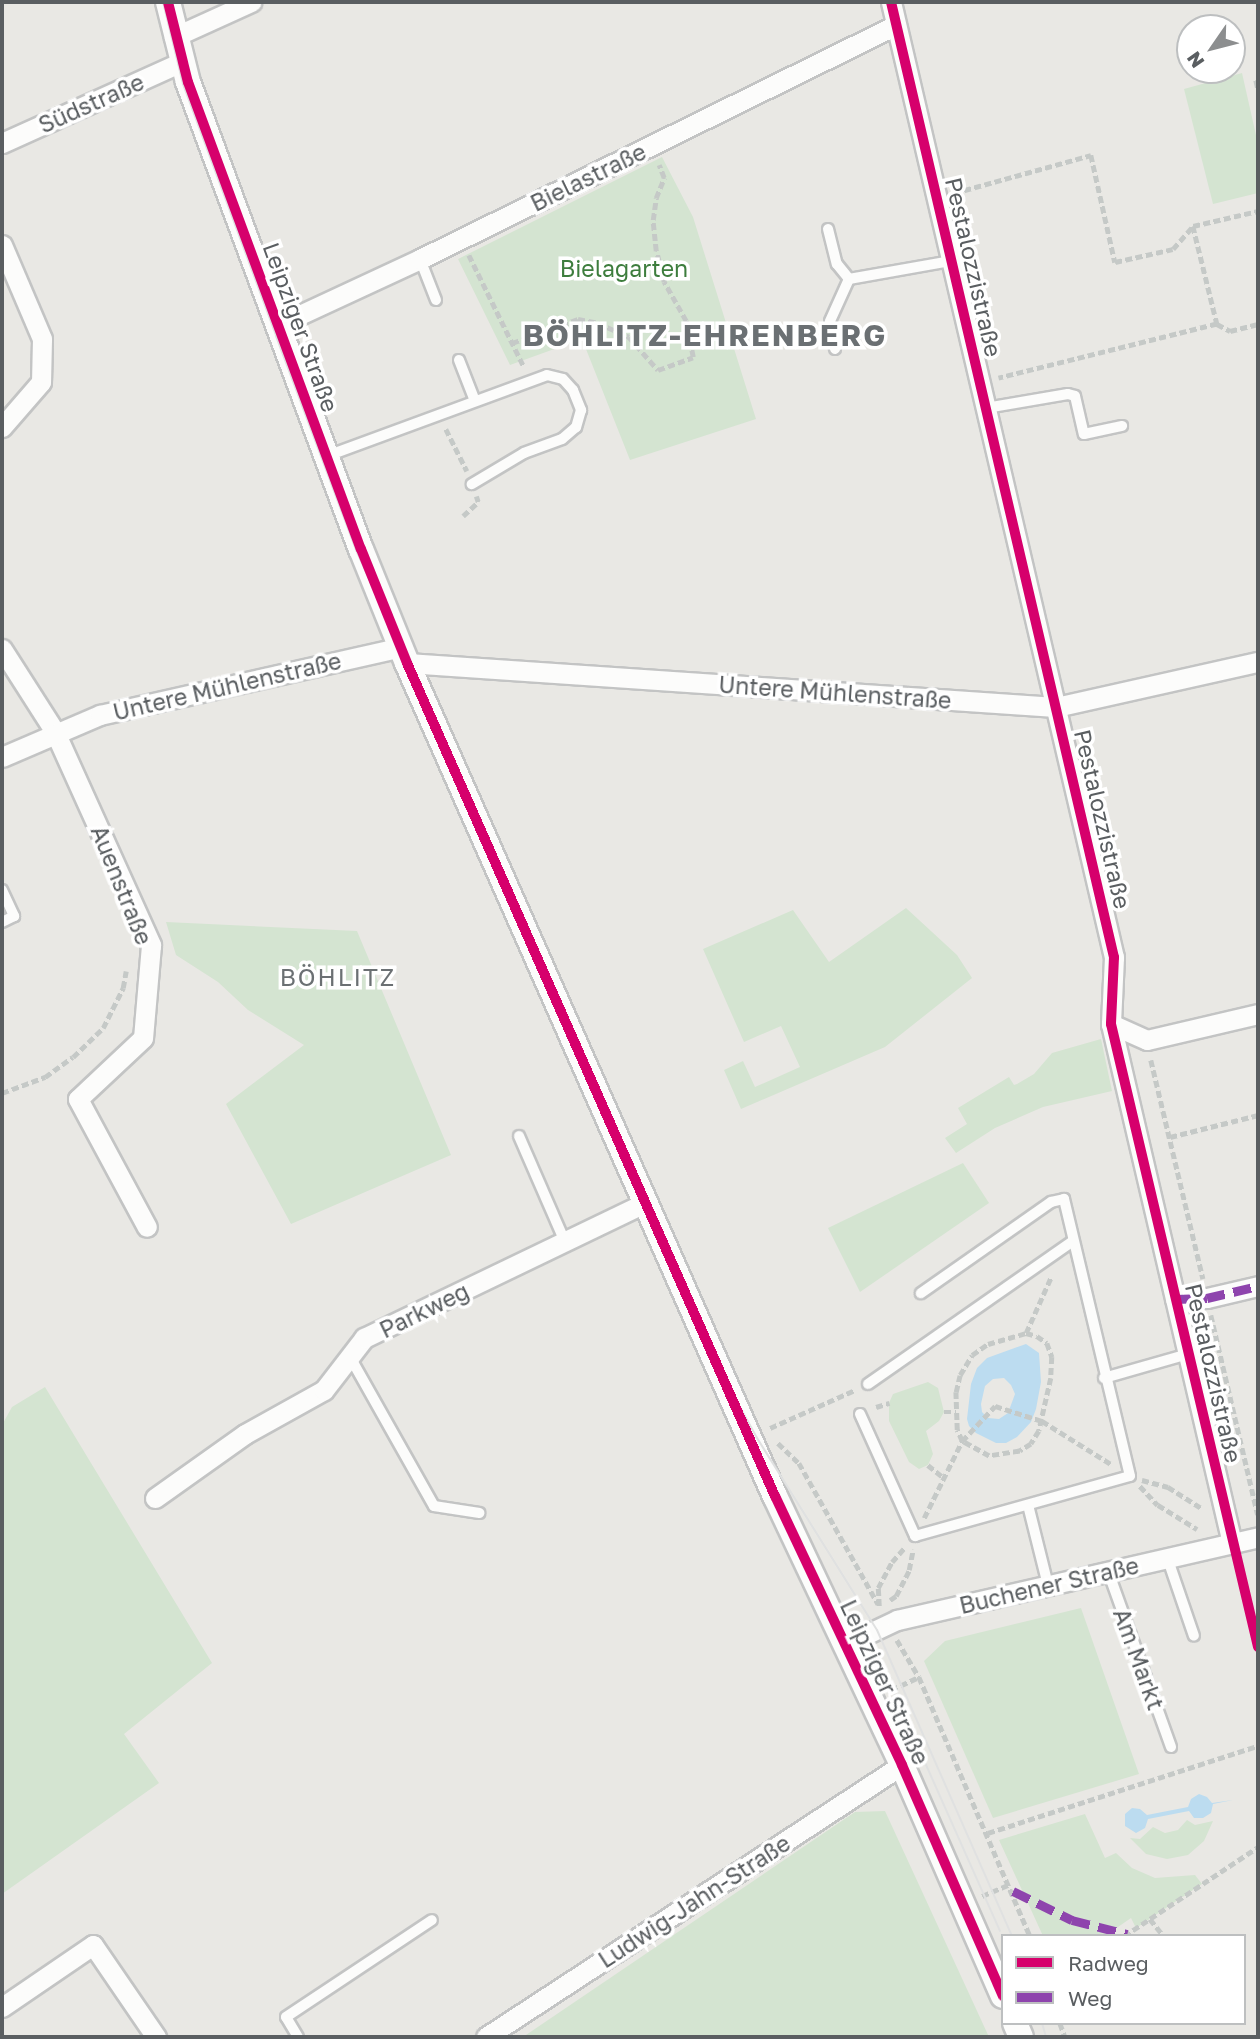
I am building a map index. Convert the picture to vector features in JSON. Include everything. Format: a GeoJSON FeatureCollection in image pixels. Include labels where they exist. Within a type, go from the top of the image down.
{"type":"FeatureCollection","features":[{"type":"Feature","properties":{"kind":"street","name":"Leipziger Straße"},"geometry":{"type":"LineString","coordinates":[[168,2],[181,62],[404,655],[1001,1991]]}},
{"type":"Feature","properties":{"kind":"street"},"geometry":{"type":"LineString","coordinates":[[174,37],[251,2]]}},
{"type":"Feature","properties":{"kind":"street","name":"Pestalozzistraße"},"geometry":{"type":"LineString","coordinates":[[893,2],[896,25],[1114,957],[1111,1024],[1232,1543]]}},
{"type":"Feature","properties":{"kind":"street","name":"Bielastraße"},"geometry":{"type":"LineString","coordinates":[[278,325],[420,259],[896,25]]}},
{"type":"Feature","properties":{"kind":"street","name":"Südstraße"},"geometry":{"type":"LineString","coordinates":[[2,143],[181,62]]}},
{"type":"Feature","properties":{"kind":"street"},"geometry":{"type":"LineString","coordinates":[[2,245],[42,339],[41,382],[2,428]]}},
{"type":"Feature","properties":{"kind":"street","name":"Auenstraße"},"geometry":{"type":"LineString","coordinates":[[2,649],[55,732],[151,945],[143,1038],[78,1099],[147,1227]]}},
{"type":"Feature","properties":{"kind":"street","name":"Untere Mühlenstraße"},"geometry":{"type":"LineString","coordinates":[[2,757],[55,732],[100,715],[404,655],[1056,707],[1258,662]]}},
{"type":"Feature","properties":{"kind":"street"},"geometry":{"type":"LineString","coordinates":[[1111,1024],[1147,1040],[1258,1014]]}},
{"type":"Feature","properties":{"kind":"street","name":"Parkweg"},"geometry":{"type":"LineString","coordinates":[[155,1499],[245,1434],[324,1390],[364,1339],[647,1202]]}},
{"type":"Feature","properties":{"kind":"street"},"geometry":{"type":"LineString","coordinates":[[1175,1299],[1207,1298],[1258,1286]]}},
{"type":"Feature","properties":{"kind":"street","name":"Buchener Straße"},"geometry":{"type":"LineString","coordinates":[[844,1645],[884,1615],[1048,1585],[1258,1536]]}},
{"type":"Feature","properties":{"kind":"street","name":"Ludwig-Jahn-Straße"},"geometry":{"type":"LineString","coordinates":[[486,2037],[902,1765]]}},
{"type":"Feature","properties":{"kind":"street"},"geometry":{"type":"LineString","coordinates":[[2,2007],[93,1945],[156,2037]]}},
{"type":"Feature","properties":{"kind":"lane"},"geometry":{"type":"LineString","coordinates":[[828,229],[837,264],[849,279]]}},
{"type":"Feature","properties":{"kind":"lane"},"geometry":{"type":"LineString","coordinates":[[420,259],[436,300]]}},
{"type":"Feature","properties":{"kind":"lane"},"geometry":{"type":"LineString","coordinates":[[849,279],[951,261]]}},
{"type":"Feature","properties":{"kind":"lane"},"geometry":{"type":"LineString","coordinates":[[835,349],[830,321],[849,279]]}},
{"type":"Feature","properties":{"kind":"lane"},"geometry":{"type":"LineString","coordinates":[[459,360],[475,401]]}},
{"type":"Feature","properties":{"kind":"lane"},"geometry":{"type":"LineString","coordinates":[[327,456],[547,375],[564,379],[573,390],[581,410],[576,427],[562,439],[524,453],[472,484]]}},
{"type":"Feature","properties":{"kind":"lane"},"geometry":{"type":"LineString","coordinates":[[986,408],[1068,394],[1075,396],[1084,434],[1122,426]]}},
{"type":"Feature","properties":{"kind":"lane"},"geometry":{"type":"LineString","coordinates":[[2,890],[14,916],[2,922]]}},
{"type":"Feature","properties":{"kind":"lane"},"geometry":{"type":"LineString","coordinates":[[519,1136],[565,1242]]}},
{"type":"Feature","properties":{"kind":"lane"},"geometry":{"type":"LineString","coordinates":[[860,1414],[915,1536],[1130,1476],[1068,1244],[1064,1199],[1051,1202],[920,1293]]}},
{"type":"Feature","properties":{"kind":"lane"},"geometry":{"type":"LineString","coordinates":[[868,1384],[1068,1244]]}},
{"type":"Feature","properties":{"kind":"lane"},"geometry":{"type":"LineString","coordinates":[[1104,1378],[1188,1354]]}},
{"type":"Feature","properties":{"kind":"lane"},"geometry":{"type":"LineString","coordinates":[[350,1357],[435,1506],[479,1513]]}},
{"type":"Feature","properties":{"kind":"lane"},"geometry":{"type":"LineString","coordinates":[[1028,1505],[1048,1585]]}},
{"type":"Feature","properties":{"kind":"lane"},"geometry":{"type":"LineString","coordinates":[[1167,1557],[1194,1636]]}},
{"type":"Feature","properties":{"kind":"lane","name":"Am Markt"},"geometry":{"type":"LineString","coordinates":[[1108,1571],[1171,1747]]}},
{"type":"Feature","properties":{"kind":"lane"},"geometry":{"type":"LineString","coordinates":[[298,2037],[286,2017],[432,1920]]}},
{"type":"Feature","properties":{"kind":"path"},"geometry":{"type":"LineString","coordinates":[[1256,80],[1258,89]]}},
{"type":"Feature","properties":{"kind":"path"},"geometry":{"type":"LineString","coordinates":[[512,343],[578,319],[598,323],[629,337],[658,370],[693,357],[685,321],[664,282],[656,251],[653,220],[656,198],[664,178],[651,145]]}},
{"type":"Feature","properties":{"kind":"path"},"geometry":{"type":"LineString","coordinates":[[937,197],[1091,155],[1115,262],[1173,248],[1193,226],[1258,211]]}},
{"type":"Feature","properties":{"kind":"path"},"geometry":{"type":"LineString","coordinates":[[1193,226],[1217,324]]}},
{"type":"Feature","properties":{"kind":"path"},"geometry":{"type":"LineString","coordinates":[[461,239],[531,381]]}},
{"type":"Feature","properties":{"kind":"path"},"geometry":{"type":"LineString","coordinates":[[980,383],[1217,324],[1230,331],[1258,324]]}},
{"type":"Feature","properties":{"kind":"path"},"geometry":{"type":"LineString","coordinates":[[440,416],[478,502],[463,516]]}},
{"type":"Feature","properties":{"kind":"path"},"geometry":{"type":"LineString","coordinates":[[2,1093],[45,1077],[74,1058],[103,1028],[123,988],[127,961]]}},
{"type":"Feature","properties":{"kind":"path"},"geometry":{"type":"LineString","coordinates":[[1147,1040],[1258,1515]]}},
{"type":"Feature","properties":{"kind":"path"},"geometry":{"type":"LineString","coordinates":[[1170,1137],[1258,1115]]}},
{"type":"Feature","properties":{"kind":"path"},"geometry":{"type":"LineString","coordinates":[[1026,1333],[1068,1244]]}},
{"type":"Feature","properties":{"kind":"path"},"geometry":{"type":"LineString","coordinates":[[1026,1333],[1047,1343],[1052,1357],[1051,1378],[1042,1421],[1031,1444],[1004,1456],[989,1456],[962,1441],[957,1430],[956,1412],[960,1375],[972,1355],[997,1340],[1026,1333]]}},
{"type":"Feature","properties":{"kind":"path"},"geometry":{"type":"LineString","coordinates":[[769,1428],[868,1384],[876,1407]]}},
{"type":"Feature","properties":{"kind":"path"},"geometry":{"type":"LineString","coordinates":[[860,1414],[888,1403]]}},
{"type":"Feature","properties":{"kind":"path"},"geometry":{"type":"LineString","coordinates":[[884,1615],[878,1588],[887,1570],[915,1536],[962,1441],[995,1406],[1042,1421],[1130,1476],[1157,1505],[1192,1527],[1232,1543]]}},
{"type":"Feature","properties":{"kind":"path"},"geometry":{"type":"LineString","coordinates":[[944,1412],[956,1412]]}},
{"type":"Feature","properties":{"kind":"path"},"geometry":{"type":"LineString","coordinates":[[763,1421],[774,1439],[799,1463],[919,1677],[1029,1934]]}},
{"type":"Feature","properties":{"kind":"path"},"geometry":{"type":"LineString","coordinates":[[928,1465],[944,1478]]}},
{"type":"Feature","properties":{"kind":"path"},"geometry":{"type":"LineString","coordinates":[[1130,1476],[1168,1487],[1203,1510],[1232,1543]]}},
{"type":"Feature","properties":{"kind":"path"},"geometry":{"type":"LineString","coordinates":[[884,1615],[909,1570],[915,1536]]}},
{"type":"Feature","properties":{"kind":"path"},"geometry":{"type":"LineString","coordinates":[[988,1833],[1258,1746]]}},
{"type":"Feature","properties":{"kind":"path"},"geometry":{"type":"LineString","coordinates":[[1127,1934],[1258,1847]]}},
{"type":"Feature","properties":{"kind":"path"},"geometry":{"type":"LineString","coordinates":[[1150,1919],[1162,1934]]}},
{"type":"Feature","properties":{"kind":"green space"},"geometry":{"type":"Polygon","coordinates":[[[1202,84],[1244,84],[1258,144],[1258,193],[1213,204],[1184,89],[1202,84]]]}},
{"type":"Feature","properties":{"kind":"green space","name":"Bielagarten"},"geometry":{"type":"Polygon","coordinates":[[[662,157],[693,217],[756,419],[630,460],[582,339],[510,365],[458,259],[662,157]]]}},
{"type":"Feature","properties":{"kind":"green space"},"geometry":{"type":"Polygon","coordinates":[[[906,908],[957,955],[972,978],[885,1047],[741,1109],[724,1070],[743,1061],[755,1087],[800,1067],[781,1026],[744,1042],[703,949],[793,910],[829,962],[906,908]]]}},
{"type":"Feature","properties":{"kind":"green space"},"geometry":{"type":"Polygon","coordinates":[[[166,922],[357,931],[451,1155],[291,1224],[226,1104],[304,1045],[248,1010],[218,982],[176,955],[166,922]]]}},
{"type":"Feature","properties":{"kind":"green space"},"geometry":{"type":"Polygon","coordinates":[[[1101,1039],[1112,1091],[1043,1107],[995,1128],[956,1153],[945,1138],[967,1124],[958,1108],[1009,1077],[1014,1085],[1017,1084],[1034,1074],[1052,1053],[1101,1039]]]}},
{"type":"Feature","properties":{"kind":"green space"},"geometry":{"type":"Polygon","coordinates":[[[963,1163],[989,1203],[860,1292],[828,1228],[963,1163]]]}},
{"type":"Feature","properties":{"kind":"green space"},"geometry":{"type":"Polygon","coordinates":[[[928,1382],[938,1388],[944,1412],[939,1421],[926,1431],[933,1454],[928,1465],[919,1469],[909,1462],[889,1421],[889,1403],[893,1394],[928,1382]]]}},
{"type":"Feature","properties":{"kind":"green space"},"geometry":{"type":"Polygon","coordinates":[[[45,1387],[212,1663],[124,1734],[159,1783],[2,1894],[2,1425],[12,1407],[45,1387]]]}},
{"type":"Feature","properties":{"kind":"green space"},"geometry":{"type":"Polygon","coordinates":[[[1081,1608],[1139,1774],[993,1818],[924,1661],[945,1641],[1081,1608]]]}},
{"type":"Feature","properties":{"kind":"green space"},"geometry":{"type":"Polygon","coordinates":[[[885,1811],[989,2037],[523,2037],[855,1812],[885,1811]]]}},
{"type":"Feature","properties":{"kind":"green space"},"geometry":{"type":"Polygon","coordinates":[[[1085,1814],[1105,1858],[1116,1853],[1132,1868],[1155,1878],[1195,1875],[1202,1884],[1136,1928],[1131,1918],[1108,1934],[1042,1934],[999,1840],[1085,1814]]]}},
{"type":"Feature","properties":{"kind":"green space"},"geometry":{"type":"Polygon","coordinates":[[[1187,1820],[1195,1825],[1213,1821],[1204,1841],[1188,1855],[1167,1859],[1146,1854],[1130,1838],[1140,1839],[1153,1827],[1165,1833],[1178,1830],[1187,1820]]]}},
{"type":"Feature","properties":{"kind":"water"},"geometry":{"type":"Polygon","coordinates":[[[1026,1344],[1039,1353],[1041,1382],[1036,1409],[1031,1422],[1017,1437],[1006,1443],[996,1443],[976,1433],[969,1426],[967,1419],[971,1384],[977,1368],[987,1358],[1026,1344]],[[1004,1378],[993,1379],[985,1386],[981,1404],[982,1412],[988,1418],[999,1419],[1008,1413],[1015,1394],[1004,1378]]]}},
{"type":"Feature","properties":{"kind":"water"},"geometry":{"type":"Polygon","coordinates":[[[1199,1794],[1212,1803],[1233,1800],[1213,1804],[1211,1813],[1203,1818],[1194,1818],[1189,1811],[1148,1819],[1145,1828],[1136,1833],[1125,1826],[1125,1814],[1132,1808],[1140,1809],[1147,1815],[1188,1807],[1191,1799],[1199,1794]]]}},
{"type":"Feature","properties":{"kind":"tram line"},"geometry":{"type":"LineString","coordinates":[[163,2],[183,84],[276,336],[356,550],[407,663]]}},
{"type":"Feature","properties":{"kind":"tram line"},"geometry":{"type":"LineString","coordinates":[[728,1385],[757,1438],[877,1630],[1011,1934]]}},
{"type":"Feature","properties":{"kind":"tram line"},"geometry":{"type":"LineString","coordinates":[[882,1666],[1000,1931]]}},
{"type":"Feature","properties":{"kind":"tram line"},"geometry":{"type":"LineString","coordinates":[[1043,2025],[1046,2037]]}},
{"type":"Feature","properties":{"kind":"marked path"},"geometry":{"type":"LineString","coordinates":[[1175,1299],[1207,1298],[1258,1286]]}},
{"type":"Feature","properties":{"kind":"marked path"},"geometry":{"type":"LineString","coordinates":[[1013,1891],[1072,1920],[1127,1934]]}},
{"type":"Feature","properties":{"kind":"cycle path"},"geometry":{"type":"LineString","coordinates":[[168,2],[188,82],[361,549],[407,663],[775,1496],[902,1765],[1001,1991]]}},
{"type":"Feature","properties":{"kind":"cycle path"},"geometry":{"type":"LineString","coordinates":[[891,2],[1114,957],[1111,1024],[1258,1647]]}},
{"type":"Feature","properties":{"kind":"district","name":"BÖHLITZ-EHRENBERG"},"geometry":{"type":"Point","coordinates":[705,335]}},
{"type":"Feature","properties":{"kind":"district","name":"BÖHLITZ"},"geometry":{"type":"Point","coordinates":[338,977]}}]}
